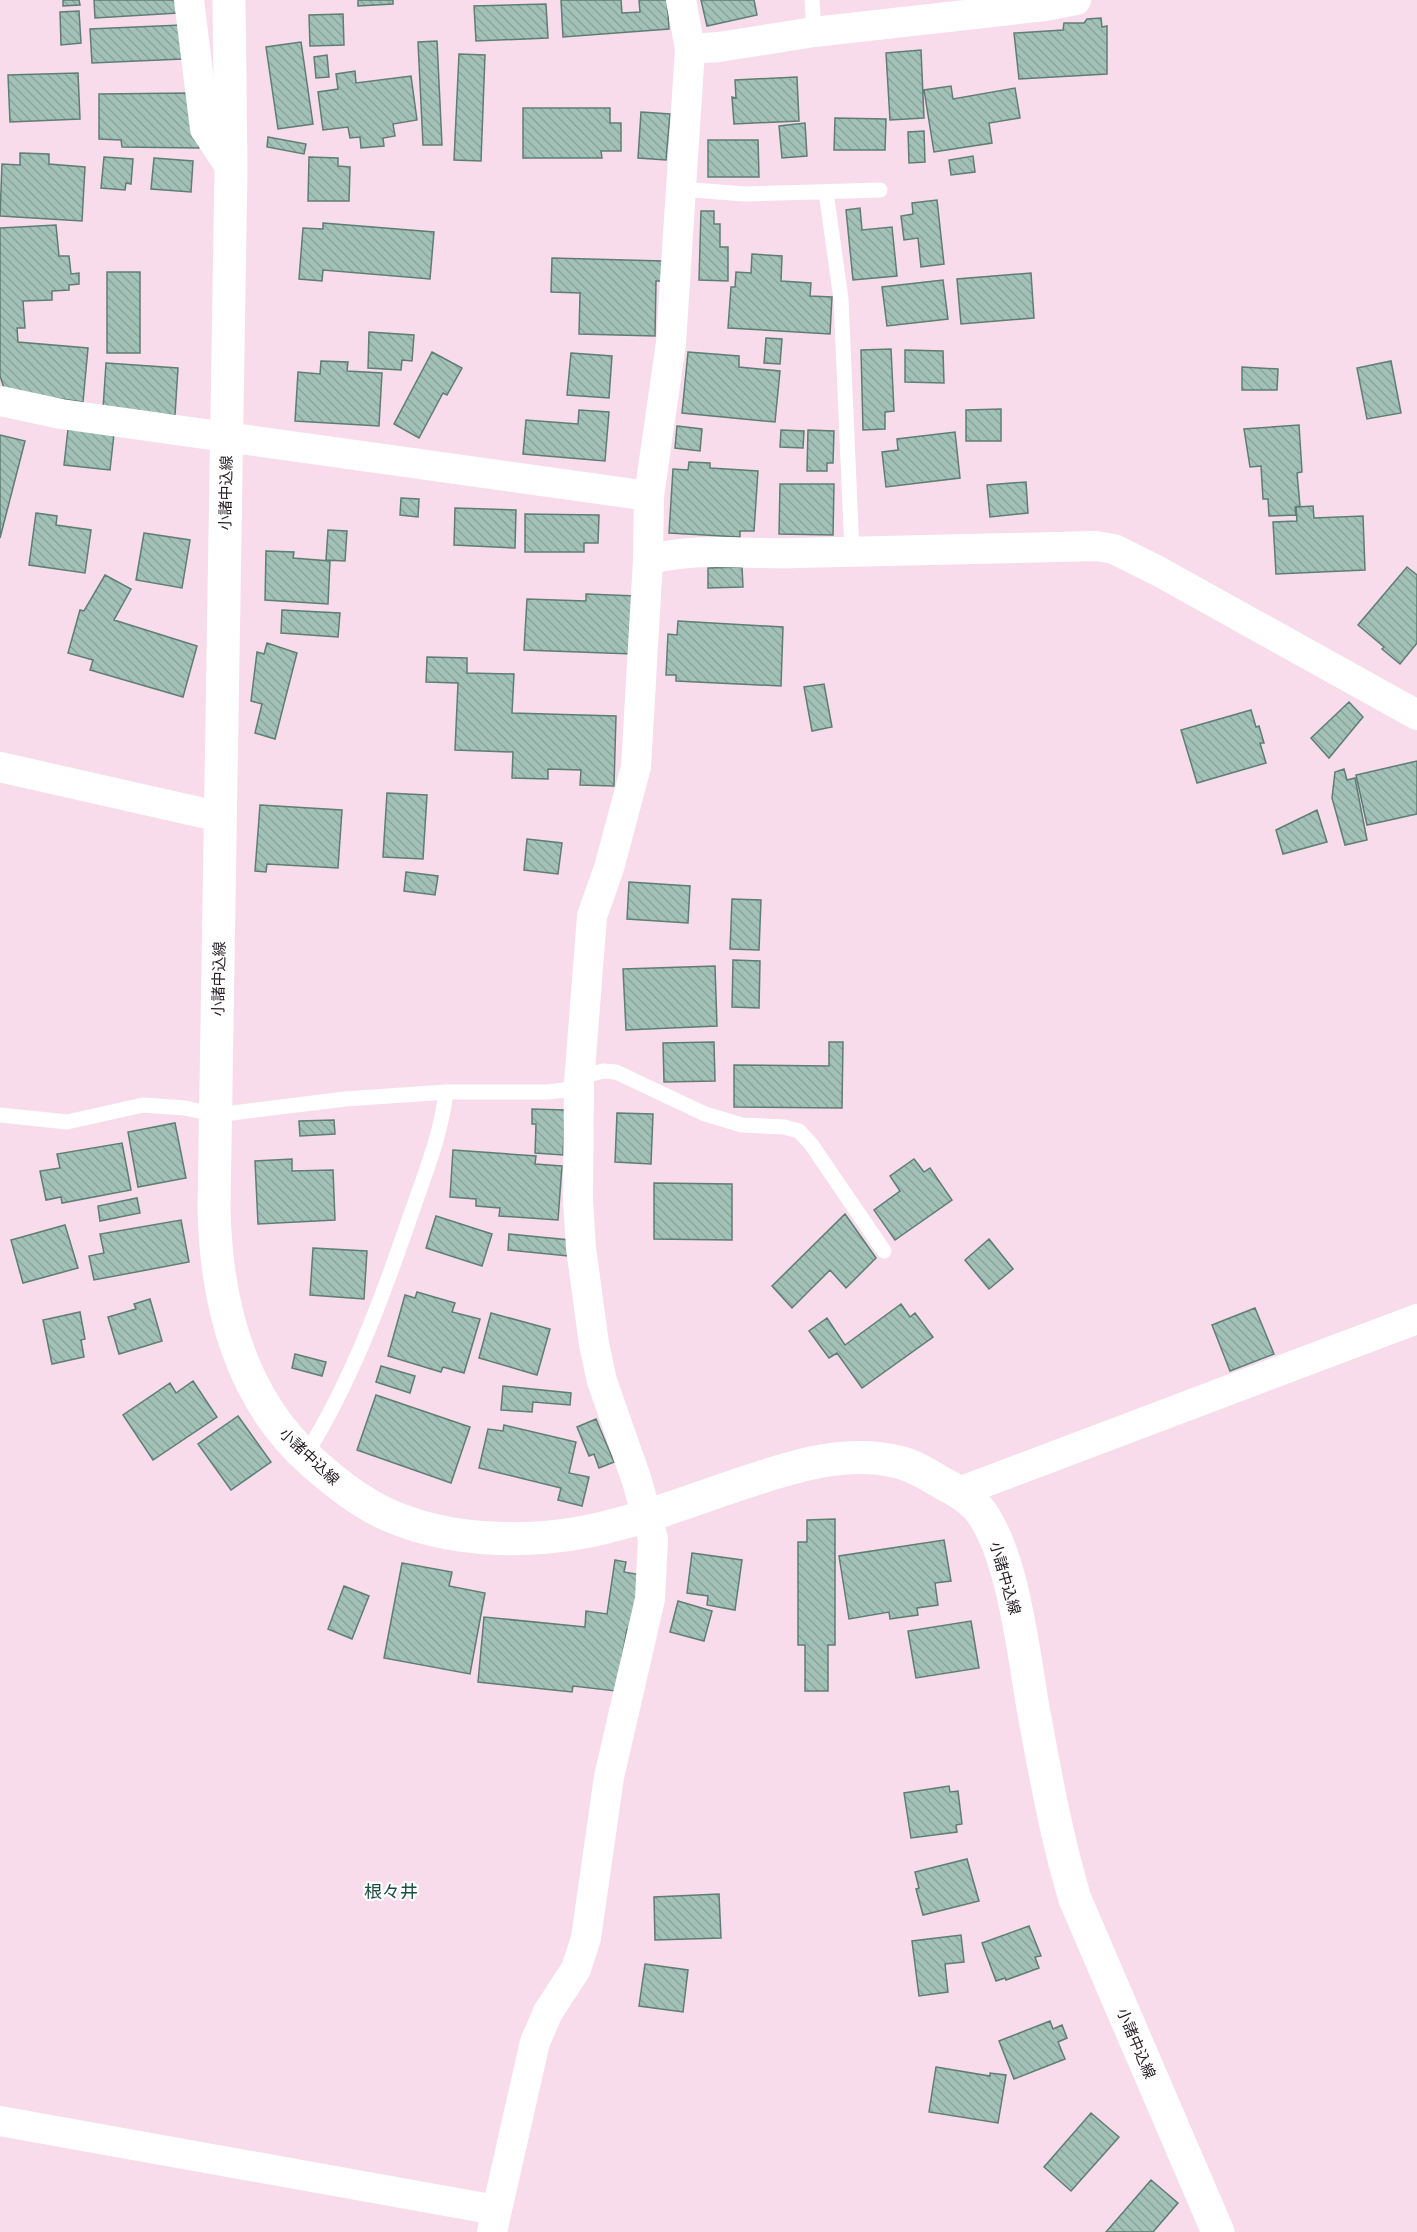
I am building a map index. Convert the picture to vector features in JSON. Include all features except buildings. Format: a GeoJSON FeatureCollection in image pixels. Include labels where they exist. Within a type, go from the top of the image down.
{"type":"FeatureCollection","features":[{"type":"Feature","properties":{"kind":"main road","name":"小諸中込線"},"geometry":{"type":"LineString","coordinates":[[229,0],[231,168],[215,1241],[221,1281],[237,1353],[252,1386],[277,1424],[305,1456],[354,1495],[392,1517],[425,1527],[476,1537],[522,1539],[574,1534],[647,1515],[779,1471],[824,1460],[863,1458],[899,1462],[959,1492],[977,1507],[992,1530],[1005,1566],[1016,1612],[1060,1852],[1075,1899],[1218,2232]]}},
{"type":"Feature","properties":{"kind":"street"},"geometry":{"type":"LineString","coordinates":[[189,0],[206,129],[231,168]]}},
{"type":"Feature","properties":{"kind":"street"},"geometry":{"type":"LineString","coordinates":[[0,2121],[494,2221],[534,2042],[548,2012],[576,1969],[586,1938],[609,1777],[650,1599],[653,1539],[604,1390],[594,1344],[581,1248],[578,1200],[579,1083],[592,916],[609,868],[636,767],[648,560],[649,496],[671,343],[690,49],[681,0]]}},
{"type":"Feature","properties":{"kind":"street"},"geometry":{"type":"LineString","coordinates":[[690,49],[719,47],[814,32],[1045,6],[1076,0]]}},
{"type":"Feature","properties":{"kind":"street"},"geometry":{"type":"LineString","coordinates":[[0,401],[61,414],[649,496]]}},
{"type":"Feature","properties":{"kind":"street"},"geometry":{"type":"LineString","coordinates":[[648,560],[672,553],[719,550],[795,554],[1096,546],[1114,549],[1158,571],[1417,715]]}},
{"type":"Feature","properties":{"kind":"street"},"geometry":{"type":"LineString","coordinates":[[0,767],[221,817]]}},
{"type":"Feature","properties":{"kind":"street"},"geometry":{"type":"LineString","coordinates":[[959,1492],[1417,1319]]}},
{"type":"Feature","properties":{"kind":"lane"},"geometry":{"type":"LineString","coordinates":[[812,0],[814,32]]}},
{"type":"Feature","properties":{"kind":"lane"},"geometry":{"type":"LineString","coordinates":[[681,189],[745,194],[880,190]]}},
{"type":"Feature","properties":{"kind":"lane"},"geometry":{"type":"LineString","coordinates":[[826,192],[841,299],[852,552]]}},
{"type":"Feature","properties":{"kind":"lane"},"geometry":{"type":"LineString","coordinates":[[0,1115],[67,1122],[143,1105],[184,1108],[216,1115],[345,1099],[446,1092],[548,1092],[564,1090],[579,1083],[588,1075],[603,1071],[616,1072],[726,1122],[784,1127],[799,1131],[811,1144],[884,1251]]}},
{"type":"Feature","properties":{"kind":"lane"},"geometry":{"type":"LineString","coordinates":[[305,1456],[328,1420],[350,1375],[383,1290],[442,1123],[446,1092]]}},
{"type":"Feature","properties":{"kind":"district","name":"根々井"},"geometry":{"type":"Point","coordinates":[391,1891]}}]}
